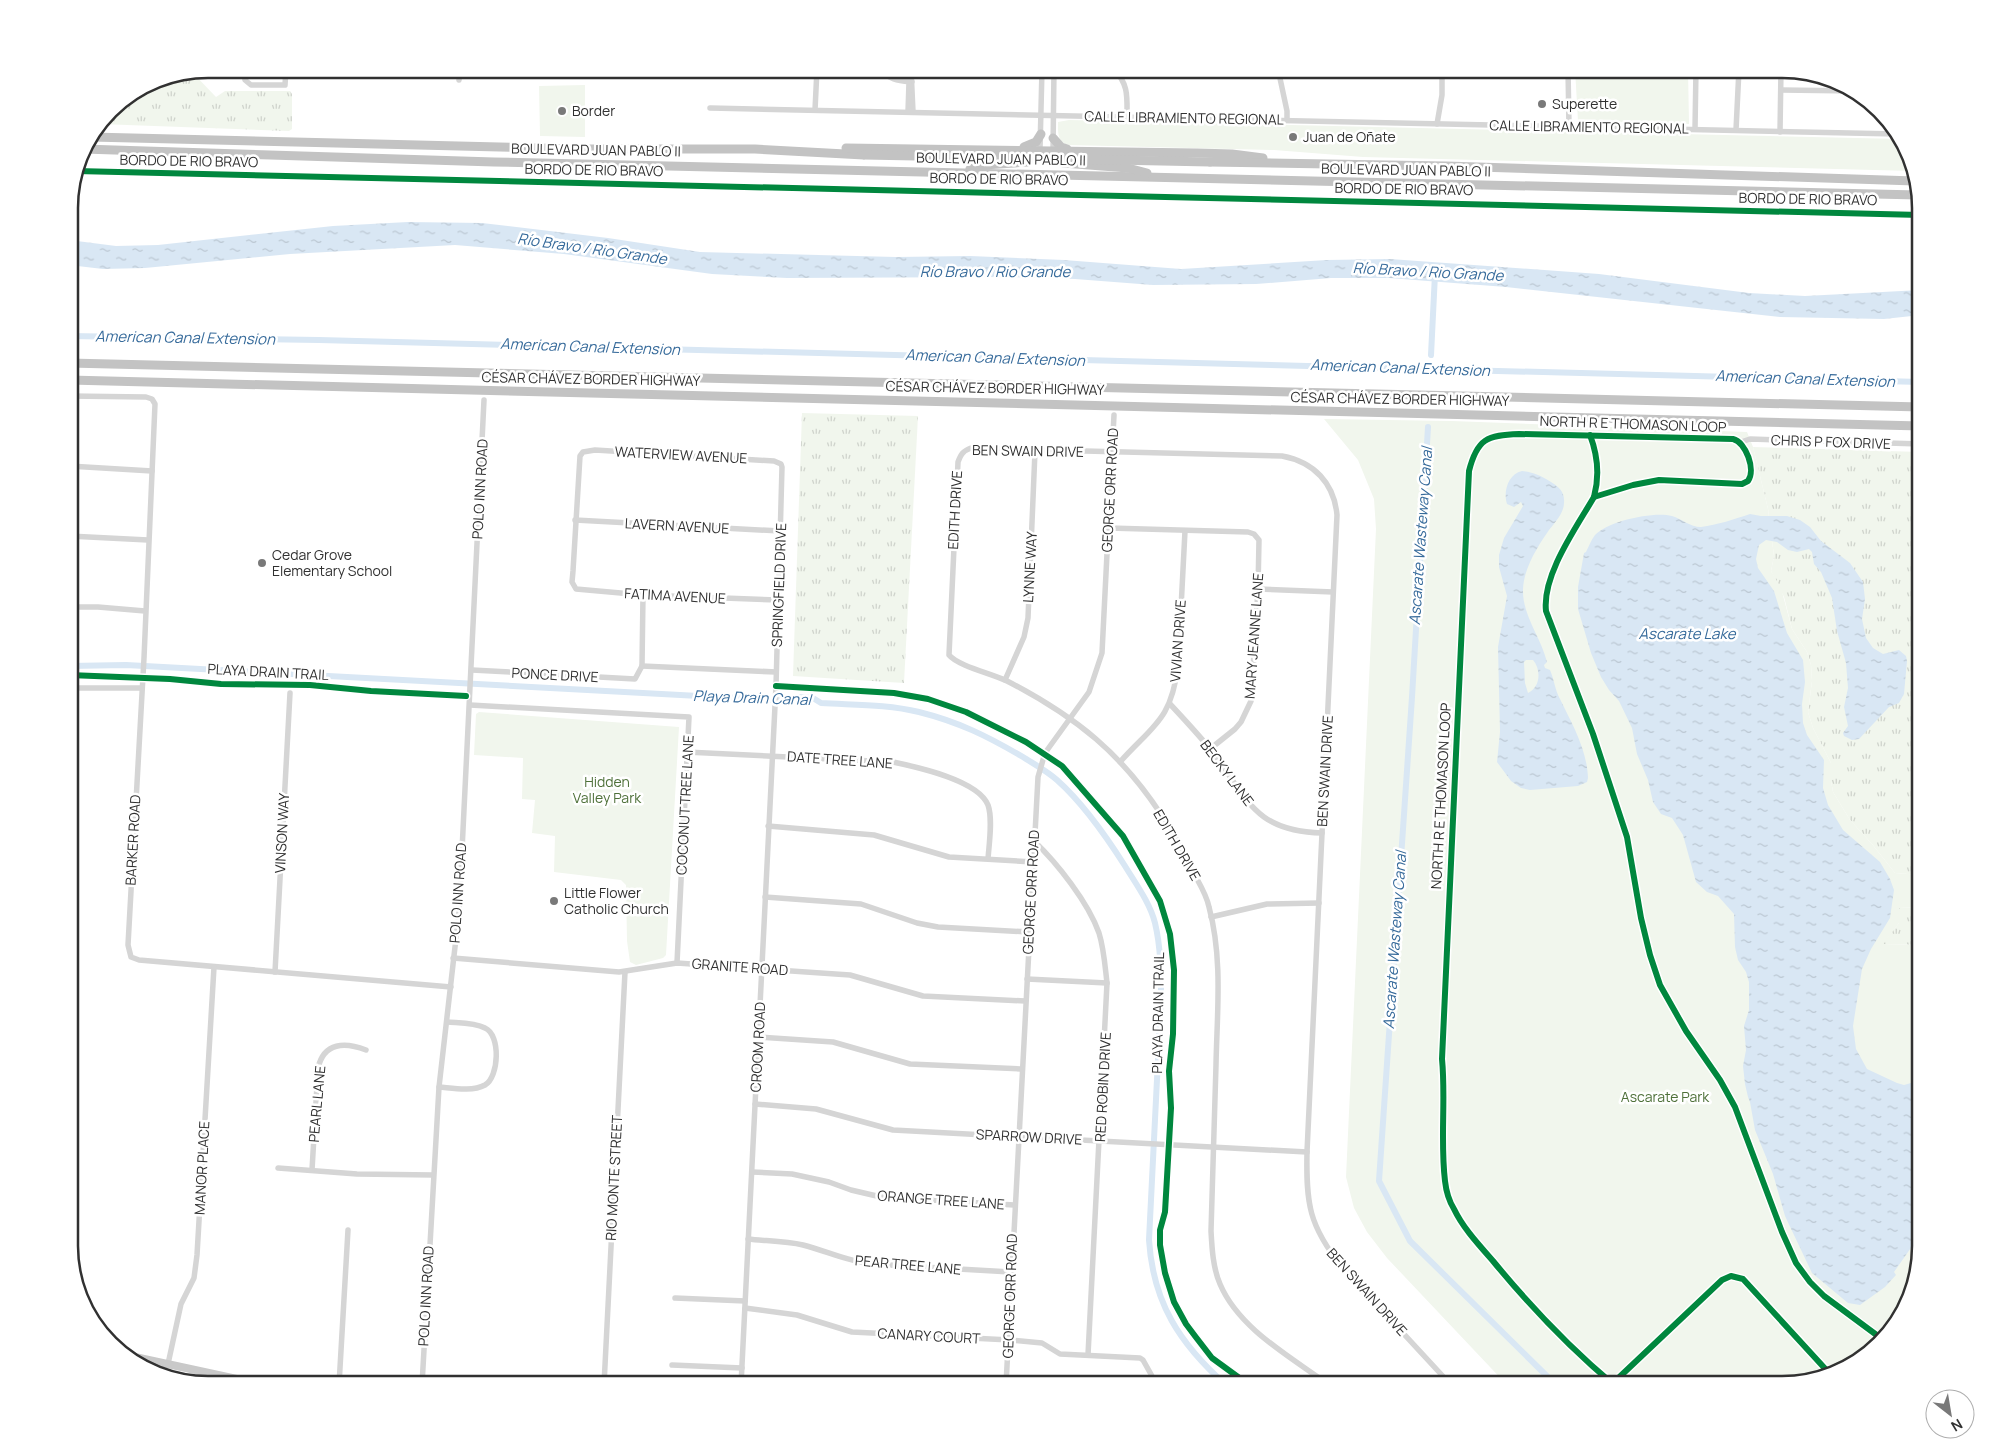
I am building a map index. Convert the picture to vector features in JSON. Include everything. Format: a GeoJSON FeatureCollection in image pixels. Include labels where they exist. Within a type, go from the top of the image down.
{"type":"FeatureCollection","features":[{"type":"Feature","properties":{"kind":"highway"},"geometry":{"type":"LineString","coordinates":[[1012,149],[1032,144],[1041,134]]}},
{"type":"Feature","properties":{"kind":"highway","name":"BOULEVARD JUAN PABLO II"},"geometry":{"type":"LineString","coordinates":[[98,137],[578,149],[755,149],[864,155],[1290,163],[1909,181]]}},
{"type":"Feature","properties":{"kind":"highway"},"geometry":{"type":"LineString","coordinates":[[1053,138],[1061,146],[1072,150]]}},
{"type":"Feature","properties":{"kind":"highway"},"geometry":{"type":"LineString","coordinates":[[755,149],[1012,149],[1046,152],[1072,150],[1226,153],[1290,163]]}},
{"type":"Feature","properties":{"kind":"highway","name":"BOULEVARD JUAN PABLO II"},"geometry":{"type":"LineString","coordinates":[[91,150],[1911,195]]}},
{"type":"Feature","properties":{"kind":"highway"},"geometry":{"type":"LineString","coordinates":[[962,172],[984,165],[1037,161],[1046,152]]}},
{"type":"Feature","properties":{"kind":"highway"},"geometry":{"type":"LineString","coordinates":[[1046,152],[1056,161],[1064,163],[1128,168],[1159,177]]}},
{"type":"Feature","properties":{"kind":"highway","name":"CÉSAR CHÁVEZ BORDER HIGHWAY"},"geometry":{"type":"LineString","coordinates":[[78,363],[1912,407]]}},
{"type":"Feature","properties":{"kind":"highway","name":"CÉSAR CHÁVEZ BORDER HIGHWAY"},"geometry":{"type":"LineString","coordinates":[[78,380],[1912,426]]}},
{"type":"Feature","properties":{"kind":"main road"},"geometry":{"type":"LineString","coordinates":[[141,1358],[223,1376]]}},
{"type":"Feature","properties":{"kind":"street"},"geometry":{"type":"LineString","coordinates":[[245,78],[251,85],[285,85],[285,78]]}},
{"type":"Feature","properties":{"kind":"street"},"geometry":{"type":"LineString","coordinates":[[815,110],[817,78]]}},
{"type":"Feature","properties":{"kind":"street"},"geometry":{"type":"LineString","coordinates":[[910,112],[911,78]]}},
{"type":"Feature","properties":{"kind":"street"},"geometry":{"type":"LineString","coordinates":[[1042,78],[1041,134],[1046,152]]}},
{"type":"Feature","properties":{"kind":"street"},"geometry":{"type":"LineString","coordinates":[[1046,152],[1053,138],[1054,78]]}},
{"type":"Feature","properties":{"kind":"street"},"geometry":{"type":"LineString","coordinates":[[1122,78],[1126,86],[1127,118]]}},
{"type":"Feature","properties":{"kind":"street"},"geometry":{"type":"LineString","coordinates":[[1280,78],[1287,120]]}},
{"type":"Feature","properties":{"kind":"street"},"geometry":{"type":"LineString","coordinates":[[1437,124],[1442,95],[1442,78]]}},
{"type":"Feature","properties":{"kind":"street"},"geometry":{"type":"LineString","coordinates":[[1568,78],[1569,127]]}},
{"type":"Feature","properties":{"kind":"street"},"geometry":{"type":"LineString","coordinates":[[1695,129],[1696,78]]}},
{"type":"Feature","properties":{"kind":"street"},"geometry":{"type":"LineString","coordinates":[[1736,130],[1739,78]]}},
{"type":"Feature","properties":{"kind":"street"},"geometry":{"type":"LineString","coordinates":[[1780,132],[1782,78]]}},
{"type":"Feature","properties":{"kind":"street"},"geometry":{"type":"LineString","coordinates":[[1781,90],[1839,91]]}},
{"type":"Feature","properties":{"kind":"street","name":"CALLE LIBRAMIENTO REGIONAL"},"geometry":{"type":"LineString","coordinates":[[710,108],[1890,134]]}},
{"type":"Feature","properties":{"kind":"street","name":"BARKER ROAD"},"geometry":{"type":"LineString","coordinates":[[78,396],[146,397],[154,400],[144,658],[128,945],[131,957],[139,960],[451,987]]}},
{"type":"Feature","properties":{"kind":"street","name":"POLO INN ROAD"},"geometry":{"type":"LineString","coordinates":[[422,1376],[432,1175],[439,1087],[459,912],[484,400]]}},
{"type":"Feature","properties":{"kind":"street","name":"GEORGE ORR ROAD"},"geometry":{"type":"LineString","coordinates":[[1007,1376],[1010,1340],[1014,1205],[1020,1137],[1021,1069],[1039,772],[1048,747],[1070,720],[1089,692],[1102,653],[1114,415]]}},
{"type":"Feature","properties":{"kind":"street","name":"NORTH R E THOMASON LOOP"},"geometry":{"type":"LineString","coordinates":[[1594,497],[1633,484],[1659,480],[1744,483],[1750,478],[1751,472],[1747,452],[1741,442],[1733,439],[1519,434],[1493,436],[1482,442],[1477,447],[1469,471],[1442,1050],[1445,1181],[1449,1199],[1461,1221],[1502,1273],[1574,1350],[1604,1376]]}},
{"type":"Feature","properties":{"kind":"street"},"geometry":{"type":"LineString","coordinates":[[1590,435],[1595,448],[1598,468],[1594,497],[1548,581],[1544,602],[1627,837],[1638,902],[1650,955],[1660,985],[1670,1004],[1736,1107],[1782,1232],[1796,1263],[1810,1282],[1824,1296],[1877,1335]]}},
{"type":"Feature","properties":{"kind":"street","name":"CHRIS P FOX DRIVE"},"geometry":{"type":"LineString","coordinates":[[1741,442],[1750,439],[1912,444]]}},
{"type":"Feature","properties":{"kind":"street","name":"BEN SWAIN DRIVE"},"geometry":{"type":"LineString","coordinates":[[962,452],[971,448],[1282,456],[1293,458],[1311,466],[1325,479],[1330,487],[1336,506],[1307,1152],[1309,1201],[1318,1231],[1326,1246],[1342,1267],[1440,1376]]}},
{"type":"Feature","properties":{"kind":"street","name":"WATERVIEW AVENUE"},"geometry":{"type":"LineString","coordinates":[[575,520],[578,459],[583,452],[595,450],[774,461],[779,463]]}},
{"type":"Feature","properties":{"kind":"street","name":"LYNNE WAY"},"geometry":{"type":"LineString","coordinates":[[1005,680],[1021,643],[1028,618],[1036,450]]}},
{"type":"Feature","properties":{"kind":"street","name":"EDITH DRIVE"},"geometry":{"type":"LineString","coordinates":[[962,452],[958,462],[948,654],[956,661],[1005,680],[1029,692],[1094,737],[1120,762],[1156,809],[1188,858],[1203,890],[1211,917],[1219,964],[1211,1232],[1214,1264],[1220,1284],[1233,1307],[1246,1322],[1316,1376]]}},
{"type":"Feature","properties":{"kind":"street","name":"SPRINGFIELD DRIVE"},"geometry":{"type":"LineString","coordinates":[[774,708],[783,475],[782,465],[779,463]]}},
{"type":"Feature","properties":{"kind":"street"},"geometry":{"type":"LineString","coordinates":[[78,467],[152,471]]}},
{"type":"Feature","properties":{"kind":"street","name":"LAVERN AVENUE"},"geometry":{"type":"LineString","coordinates":[[575,520],[780,531]]}},
{"type":"Feature","properties":{"kind":"street","name":"FATIMA AVENUE"},"geometry":{"type":"LineString","coordinates":[[575,520],[572,582],[578,590],[643,596],[778,600]]}},
{"type":"Feature","properties":{"kind":"street"},"geometry":{"type":"LineString","coordinates":[[1109,528],[1185,531]]}},
{"type":"Feature","properties":{"kind":"street","name":"MARY JEANNE LANE"},"geometry":{"type":"LineString","coordinates":[[1185,531],[1248,532],[1257,537],[1260,545],[1251,701],[1241,722],[1210,750]]}},
{"type":"Feature","properties":{"kind":"street","name":"VIVIAN DRIVE"},"geometry":{"type":"LineString","coordinates":[[1120,762],[1151,732],[1170,704],[1178,666],[1185,531]]}},
{"type":"Feature","properties":{"kind":"street"},"geometry":{"type":"LineString","coordinates":[[78,536],[148,540]]}},
{"type":"Feature","properties":{"kind":"street"},"geometry":{"type":"LineString","coordinates":[[1258,589],[1333,592]]}},
{"type":"Feature","properties":{"kind":"street"},"geometry":{"type":"LineString","coordinates":[[643,596],[642,666],[776,672]]}},
{"type":"Feature","properties":{"kind":"street"},"geometry":{"type":"LineString","coordinates":[[78,607],[145,610]]}},
{"type":"Feature","properties":{"kind":"street","name":"PONCE DRIVE"},"geometry":{"type":"LineString","coordinates":[[472,672],[633,679],[637,677],[642,666]]}},
{"type":"Feature","properties":{"kind":"street"},"geometry":{"type":"LineString","coordinates":[[78,688],[142,688]]}},
{"type":"Feature","properties":{"kind":"street","name":"VINSON WAY"},"geometry":{"type":"LineString","coordinates":[[275,972],[290,693]]}},
{"type":"Feature","properties":{"kind":"street","name":"BECKY LANE"},"geometry":{"type":"LineString","coordinates":[[1170,704],[1210,750],[1247,801],[1268,820],[1289,830],[1322,833]]}},
{"type":"Feature","properties":{"kind":"street","name":"COCONUT TREE LANE"},"geometry":{"type":"LineString","coordinates":[[470,705],[688,716],[690,719],[686,752],[677,963]]}},
{"type":"Feature","properties":{"kind":"street","name":"CROOM ROAD"},"geometry":{"type":"LineString","coordinates":[[742,1376],[774,708]]}},
{"type":"Feature","properties":{"kind":"street","name":"DATE TREE LANE"},"geometry":{"type":"LineString","coordinates":[[686,752],[893,762],[920,768],[968,786],[978,792],[988,806],[990,817],[988,859]]}},
{"type":"Feature","properties":{"kind":"street"},"geometry":{"type":"LineString","coordinates":[[768,826],[874,835],[897,840],[942,855],[1033,862]]}},
{"type":"Feature","properties":{"kind":"street","name":"RED ROBIN DRIVE"},"geometry":{"type":"LineString","coordinates":[[1034,841],[1068,880],[1093,921],[1102,943],[1108,983],[1088,1355]]}},
{"type":"Feature","properties":{"kind":"street"},"geometry":{"type":"LineString","coordinates":[[765,897],[861,904],[938,927],[1029,932]]}},
{"type":"Feature","properties":{"kind":"street"},"geometry":{"type":"LineString","coordinates":[[1211,917],[1267,904],[1319,903]]}},
{"type":"Feature","properties":{"kind":"street","name":"GRANITE ROAD"},"geometry":{"type":"LineString","coordinates":[[453,958],[624,972],[677,963],[850,975],[923,996],[1025,1001]]}},
{"type":"Feature","properties":{"kind":"street","name":"MANOR PLACE"},"geometry":{"type":"LineString","coordinates":[[168,1364],[181,1304],[194,1278],[197,1255],[214,967]]}},
{"type":"Feature","properties":{"kind":"street","name":"RIO MONTE STREET"},"geometry":{"type":"LineString","coordinates":[[604,1376],[624,972]]}},
{"type":"Feature","properties":{"kind":"street"},"geometry":{"type":"LineString","coordinates":[[1027,979],[1108,983]]}},
{"type":"Feature","properties":{"kind":"street"},"geometry":{"type":"LineString","coordinates":[[439,1087],[475,1088],[482,1086],[492,1078],[495,1068],[495,1041],[488,1029],[480,1026],[446,1022]]}},
{"type":"Feature","properties":{"kind":"street"},"geometry":{"type":"LineString","coordinates":[[758,1037],[833,1042],[910,1064],[1021,1069]]}},
{"type":"Feature","properties":{"kind":"street","name":"PEARL LANE"},"geometry":{"type":"LineString","coordinates":[[312,1170],[318,1068],[321,1059],[327,1051],[341,1044],[354,1045],[366,1050]]}},
{"type":"Feature","properties":{"kind":"street","name":"SPARROW DRIVE"},"geometry":{"type":"LineString","coordinates":[[755,1104],[816,1108],[893,1130],[1307,1152]]}},
{"type":"Feature","properties":{"kind":"street"},"geometry":{"type":"LineString","coordinates":[[278,1168],[356,1174],[432,1175]]}},
{"type":"Feature","properties":{"kind":"street","name":"ORANGE TREE LANE"},"geometry":{"type":"LineString","coordinates":[[752,1172],[792,1174],[829,1182],[850,1190],[881,1197],[1014,1205]]}},
{"type":"Feature","properties":{"kind":"street"},"geometry":{"type":"LineString","coordinates":[[340,1376],[348,1230]]}},
{"type":"Feature","properties":{"kind":"street","name":"PEAR TREE LANE"},"geometry":{"type":"LineString","coordinates":[[748,1239],[800,1244],[848,1260],[871,1264],[1011,1272]]}},
{"type":"Feature","properties":{"kind":"street"},"geometry":{"type":"LineString","coordinates":[[1621,1376],[1722,1280],[1731,1276],[1743,1279],[1826,1369]]}},
{"type":"Feature","properties":{"kind":"street","name":"CANARY COURT"},"geometry":{"type":"LineString","coordinates":[[675,1298],[745,1305],[797,1315],[852,1332],[1010,1340],[1042,1344],[1060,1354],[1142,1359],[1152,1376]]}},
{"type":"Feature","properties":{"kind":"street"},"geometry":{"type":"LineString","coordinates":[[672,1365],[742,1368]]}},
{"type":"Feature","properties":{"kind":"green space"},"geometry":{"type":"Polygon","coordinates":[[[198,78],[216,97],[225,91],[290,91],[292,94],[292,129],[289,131],[108,124],[135,99],[150,91],[166,84],[198,78]]]}},
{"type":"Feature","properties":{"kind":"green space"},"geometry":{"type":"Polygon","coordinates":[[[1576,78],[1688,78],[1689,124],[1578,121],[1576,78]]]}},
{"type":"Feature","properties":{"kind":"green space","name":"Border"},"geometry":{"type":"Polygon","coordinates":[[[585,85],[585,137],[540,136],[539,86],[585,85]]]}},
{"type":"Feature","properties":{"kind":"green space"},"geometry":{"type":"Polygon","coordinates":[[[1069,120],[1893,139],[1907,171],[1363,157],[1274,150],[1069,145],[1060,139],[1058,122],[1069,120]]]}},
{"type":"Feature","properties":{"kind":"green space"},"geometry":{"type":"Polygon","coordinates":[[[802,413],[918,416],[904,683],[793,676],[802,413]]]}},
{"type":"Feature","properties":{"kind":"green space","name":"Ascarate Park"},"geometry":{"type":"Polygon","coordinates":[[[1324,419],[1452,421],[1747,432],[1753,447],[1768,509],[1774,556],[1771,571],[1781,588],[1792,629],[1807,652],[1811,665],[1812,681],[1808,712],[1813,728],[1831,763],[1833,792],[1850,820],[1895,873],[1912,874],[1912,907],[1899,908],[1899,923],[1883,944],[1912,945],[1911,1264],[1906,1288],[1895,1312],[1886,1326],[1855,1355],[1824,1370],[1800,1375],[1498,1376],[1387,1258],[1367,1232],[1354,1208],[1346,1177],[1376,529],[1374,499],[1358,460],[1324,419]]]}},
{"type":"Feature","properties":{"kind":"green space"},"geometry":{"type":"Polygon","coordinates":[[[1753,447],[1912,452],[1912,874],[1895,873],[1850,820],[1833,792],[1831,763],[1813,728],[1808,712],[1812,681],[1811,665],[1807,652],[1792,629],[1784,597],[1771,571],[1774,556],[1768,509],[1753,447]]]}},
{"type":"Feature","properties":{"kind":"green space","name":"Hidden Valley Park"},"geometry":{"type":"Polygon","coordinates":[[[479,712],[679,727],[666,955],[663,958],[636,965],[630,962],[627,941],[626,885],[621,880],[554,872],[555,836],[532,833],[535,800],[522,799],[523,758],[474,755],[476,714],[479,712]]]}},
{"type":"Feature","properties":{"kind":"green space"},"geometry":{"type":"Polygon","coordinates":[[[1912,907],[1912,945],[1882,944],[1899,923],[1899,908],[1912,907]]]}},
{"type":"Feature","properties":{"kind":"water","name":"Río Bravo / Rio Grande"},"geometry":{"type":"Polygon","coordinates":[[[408,222],[482,223],[608,238],[700,252],[896,257],[970,256],[1064,260],[1181,269],[1327,260],[1390,259],[1599,274],[1749,293],[1805,296],[1912,290],[1912,316],[1884,319],[1780,317],[1506,287],[1389,278],[1331,278],[1256,284],[1153,285],[1075,279],[1003,277],[787,278],[712,274],[564,254],[455,245],[290,254],[145,268],[103,269],[78,266],[78,241],[116,246],[158,245],[333,226],[408,222]]]}},
{"type":"Feature","properties":{"kind":"water"},"geometry":{"type":"Polygon","coordinates":[[[1522,471],[1541,476],[1557,486],[1564,496],[1564,507],[1558,519],[1543,539],[1531,560],[1524,582],[1523,599],[1547,662],[1544,665],[1545,668],[1550,670],[1558,696],[1578,737],[1585,757],[1588,778],[1587,782],[1578,786],[1530,790],[1521,788],[1511,781],[1497,762],[1500,732],[1498,647],[1507,596],[1499,567],[1499,555],[1504,538],[1523,506],[1521,502],[1514,507],[1507,504],[1506,499],[1508,484],[1517,473],[1522,471]],[[1526,660],[1524,662],[1525,683],[1528,693],[1535,687],[1537,682],[1536,664],[1533,660],[1526,660]]]}},
{"type":"Feature","properties":{"kind":"water","name":"Ascarate Lake"},"geometry":{"type":"Polygon","coordinates":[[[1750,514],[1787,516],[1800,520],[1810,527],[1821,541],[1850,563],[1863,582],[1865,599],[1862,619],[1866,638],[1873,648],[1883,654],[1899,650],[1906,656],[1907,661],[1904,694],[1899,703],[1889,707],[1859,739],[1852,740],[1844,736],[1843,733],[1848,726],[1844,707],[1848,688],[1846,663],[1837,631],[1832,598],[1821,572],[1814,564],[1812,552],[1809,549],[1797,552],[1788,550],[1777,542],[1766,540],[1759,545],[1756,559],[1758,568],[1774,591],[1787,633],[1803,660],[1805,682],[1802,704],[1803,723],[1807,735],[1824,760],[1823,788],[1828,805],[1843,830],[1880,862],[1894,890],[1890,918],[1871,949],[1862,969],[1853,1026],[1856,1049],[1867,1069],[1897,1083],[1904,1085],[1912,1082],[1912,1246],[1894,1272],[1896,1275],[1885,1287],[1860,1305],[1848,1303],[1812,1273],[1785,1216],[1773,1174],[1755,1130],[1745,1084],[1743,1066],[1746,1050],[1744,1026],[1749,1010],[1749,982],[1746,972],[1738,960],[1735,947],[1734,914],[1718,896],[1707,892],[1696,882],[1683,835],[1672,818],[1661,814],[1653,802],[1648,780],[1637,754],[1632,728],[1619,701],[1601,677],[1591,653],[1578,609],[1578,587],[1584,553],[1595,535],[1601,530],[1632,518],[1654,515],[1672,516],[1693,526],[1701,527],[1750,514]]]}},
{"type":"Feature","properties":{"kind":"waterway","name":"Ascarate Wasteway Canal"},"geometry":{"type":"LineString","coordinates":[[1431,355],[1435,274]]}},
{"type":"Feature","properties":{"kind":"waterway","name":"American Canal Extension"},"geometry":{"type":"LineString","coordinates":[[78,336],[319,340],[1912,382]]}},
{"type":"Feature","properties":{"kind":"waterway","name":"Ascarate Wasteway Canal"},"geometry":{"type":"LineString","coordinates":[[1428,427],[1412,697],[1379,1181],[1410,1241],[1547,1376]]}},
{"type":"Feature","properties":{"kind":"waterway","name":"Playa Drain Canal"},"geometry":{"type":"LineString","coordinates":[[78,666],[126,665],[792,701],[798,697],[813,698],[821,703],[870,705],[919,712],[933,716],[985,736],[1036,765],[1067,789],[1094,821],[1138,887],[1153,916],[1160,951],[1161,999],[1149,1240],[1152,1263],[1156,1283],[1172,1321],[1182,1338],[1216,1376]]}},
{"type":"Feature","properties":{"kind":"cycle path","name":"BORDO DE RIO BRAVO"},"geometry":{"type":"LineString","coordinates":[[83,171],[1912,215]]}},
{"type":"Feature","properties":{"kind":"cycle path"},"geometry":{"type":"LineString","coordinates":[[1594,497],[1633,485],[1659,480],[1742,484],[1748,481],[1751,470],[1750,464],[1742,445],[1733,439],[1519,434],[1499,436],[1485,441],[1476,452],[1469,471],[1442,1059],[1445,1181],[1451,1203],[1477,1243],[1551,1326],[1604,1376]]}},
{"type":"Feature","properties":{"kind":"cycle path"},"geometry":{"type":"LineString","coordinates":[[1590,435],[1595,450],[1597,466],[1594,497],[1555,567],[1549,582],[1546,611],[1593,734],[1627,837],[1641,918],[1650,955],[1660,985],[1686,1031],[1720,1080],[1735,1107],[1782,1232],[1796,1263],[1810,1282],[1824,1296],[1877,1335]]}},
{"type":"Feature","properties":{"kind":"cycle path","name":"PLAYA DRAIN TRAIL"},"geometry":{"type":"LineString","coordinates":[[78,675],[170,679],[221,684],[310,685],[371,691],[466,696]]}},
{"type":"Feature","properties":{"kind":"cycle path","name":"PLAYA DRAIN TRAIL"},"geometry":{"type":"LineString","coordinates":[[776,686],[894,693],[928,699],[966,712],[1026,742],[1062,766],[1123,836],[1160,901],[1170,934],[1174,970],[1173,1034],[1169,1071],[1171,1108],[1165,1212],[1160,1230],[1160,1245],[1165,1273],[1174,1302],[1186,1324],[1212,1358],[1237,1376]]}},
{"type":"Feature","properties":{"kind":"cycle path"},"geometry":{"type":"LineString","coordinates":[[1620,1376],[1722,1280],[1731,1276],[1743,1279],[1826,1369]]}},
{"type":"Feature","properties":{"kind":"place","name":"Superette"},"geometry":{"type":"Point","coordinates":[1542,104]}},
{"type":"Feature","properties":{"kind":"place","name":"Border"},"geometry":{"type":"Point","coordinates":[562,111]}},
{"type":"Feature","properties":{"kind":"place","name":"Juan de Oñate"},"geometry":{"type":"Point","coordinates":[1293,137]}},
{"type":"Feature","properties":{"kind":"place","name":"Cedar Grove Elementary School"},"geometry":{"type":"Point","coordinates":[262,563]}},
{"type":"Feature","properties":{"kind":"place","name":"Little Flower Catholic Church"},"geometry":{"type":"Point","coordinates":[554,901]}}]}
